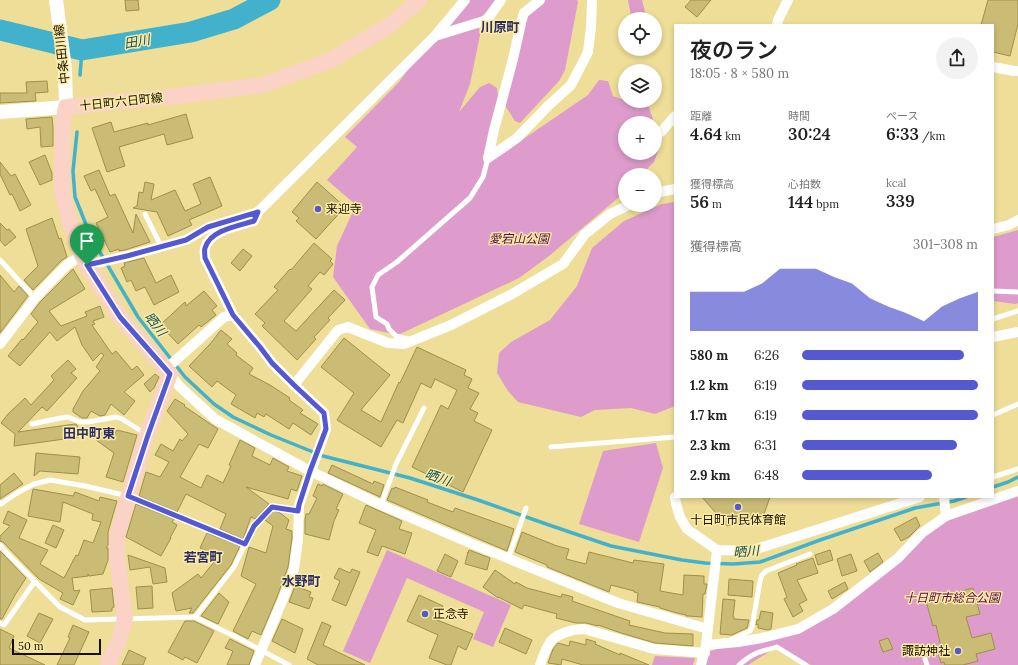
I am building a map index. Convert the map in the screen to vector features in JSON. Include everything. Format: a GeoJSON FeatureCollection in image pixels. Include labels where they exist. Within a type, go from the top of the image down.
{"type":"FeatureCollection","features":[{"type":"Feature","properties":{"kind":"main road","name":"中条田川線"},"geometry":{"type":"LineString","coordinates":[[56,0],[65,70],[66,108]]}},
{"type":"Feature","properties":{"kind":"main road","name":"十日町六日町線"},"geometry":{"type":"LineString","coordinates":[[168,372],[120,317],[85,260],[69,220],[62,190],[63,122],[66,108],[262,85],[329,61],[390,25],[419,0]]}},
{"type":"Feature","properties":{"kind":"main road"},"geometry":{"type":"LineString","coordinates":[[0,112],[66,108]]}},
{"type":"Feature","properties":{"kind":"main road"},"geometry":{"type":"LineString","coordinates":[[108,665],[120,637],[125,618],[117,556],[117,535],[168,372]]}},
{"type":"Feature","properties":{"kind":"street"},"geometry":{"type":"LineString","coordinates":[[255,665],[284,598],[294,569],[298,539],[299,505],[326,429],[324,413],[272,363],[233,315],[205,258],[204,250],[208,241],[218,232],[254,221],[258,212],[435,36],[465,0]]}},
{"type":"Feature","properties":{"kind":"street"},"geometry":{"type":"LineString","coordinates":[[435,36],[487,20],[501,0]]}},
{"type":"Feature","properties":{"kind":"street"},"geometry":{"type":"LineString","coordinates":[[488,158],[522,19],[524,13],[540,0]]}},
{"type":"Feature","properties":{"kind":"street"},"geometry":{"type":"LineString","coordinates":[[488,158],[517,138],[571,85],[588,52],[592,0]]}},
{"type":"Feature","properties":{"kind":"street"},"geometry":{"type":"LineString","coordinates":[[776,23],[788,0]]}},
{"type":"Feature","properties":{"kind":"street"},"geometry":{"type":"LineString","coordinates":[[994,67],[1014,72],[1018,71]]}},
{"type":"Feature","properties":{"kind":"street"},"geometry":{"type":"LineString","coordinates":[[662,131],[674,117]]}},
{"type":"Feature","properties":{"kind":"street"},"geometry":{"type":"LineString","coordinates":[[662,192],[674,190]]}},
{"type":"Feature","properties":{"kind":"street"},"geometry":{"type":"LineString","coordinates":[[294,385],[338,330],[348,326],[388,343],[404,344],[451,325],[505,298],[564,264],[585,234],[610,214],[618,210]]}},
{"type":"Feature","properties":{"kind":"street"},"geometry":{"type":"LineString","coordinates":[[0,344],[35,298],[67,265],[85,260],[127,256],[186,240],[208,227],[258,212]]}},
{"type":"Feature","properties":{"kind":"street"},"geometry":{"type":"LineString","coordinates":[[994,229],[1009,225],[1018,220]]}},
{"type":"Feature","properties":{"kind":"street"},"geometry":{"type":"LineString","coordinates":[[233,315],[224,317],[168,372],[179,386],[215,419],[310,471],[381,505],[618,603],[708,629]]}},
{"type":"Feature","properties":{"kind":"street"},"geometry":{"type":"LineString","coordinates":[[994,337],[1018,332]]}},
{"type":"Feature","properties":{"kind":"street"},"geometry":{"type":"LineString","coordinates":[[540,665],[549,642],[554,637],[575,629],[584,629],[654,650],[706,649],[722,644],[762,638],[798,629],[833,609],[898,558],[922,533],[946,516],[1018,491]]}},
{"type":"Feature","properties":{"kind":"street"},"geometry":{"type":"LineString","coordinates":[[675,498],[680,517],[687,529],[716,553],[750,551],[917,498]]}},
{"type":"Feature","properties":{"kind":"street"},"geometry":{"type":"LineString","coordinates":[[944,498],[946,516]]}},
{"type":"Feature","properties":{"kind":"street"},"geometry":{"type":"LineString","coordinates":[[701,665],[706,649],[716,553]]}},
{"type":"Feature","properties":{"kind":"lane"},"geometry":{"type":"LineString","coordinates":[[412,340],[396,336],[389,329],[387,324],[376,317],[372,286],[378,276],[397,262],[470,198],[483,177],[488,158]]}},
{"type":"Feature","properties":{"kind":"lane"},"geometry":{"type":"LineString","coordinates":[[145,214],[161,246]]}},
{"type":"Feature","properties":{"kind":"lane"},"geometry":{"type":"LineString","coordinates":[[0,260],[35,298]]}},
{"type":"Feature","properties":{"kind":"lane"},"geometry":{"type":"LineString","coordinates":[[994,291],[1018,292]]}},
{"type":"Feature","properties":{"kind":"lane"},"geometry":{"type":"LineString","coordinates":[[994,318],[1018,311]]}},
{"type":"Feature","properties":{"kind":"lane"},"geometry":{"type":"LineString","coordinates":[[994,415],[1018,404]]}},
{"type":"Feature","properties":{"kind":"lane"},"geometry":{"type":"LineString","coordinates":[[381,505],[396,464],[424,408]]}},
{"type":"Feature","properties":{"kind":"lane"},"geometry":{"type":"LineString","coordinates":[[32,424],[61,418],[88,422],[116,417],[148,435]]}},
{"type":"Feature","properties":{"kind":"lane"},"geometry":{"type":"LineString","coordinates":[[551,447],[674,437]]}},
{"type":"Feature","properties":{"kind":"lane"},"geometry":{"type":"LineString","coordinates":[[994,477],[1018,469]]}},
{"type":"Feature","properties":{"kind":"lane"},"geometry":{"type":"LineString","coordinates":[[0,505],[17,493],[34,484],[50,480],[128,496],[245,544]]}},
{"type":"Feature","properties":{"kind":"lane"},"geometry":{"type":"LineString","coordinates":[[195,617],[234,567],[254,526],[272,507],[298,511]]}},
{"type":"Feature","properties":{"kind":"lane"},"geometry":{"type":"LineString","coordinates":[[508,558],[526,508]]}},
{"type":"Feature","properties":{"kind":"lane"},"geometry":{"type":"LineString","coordinates":[[0,545],[60,607],[85,620],[195,617],[289,665]]}},
{"type":"Feature","properties":{"kind":"lane"},"geometry":{"type":"LineString","coordinates":[[722,644],[750,631],[762,575],[766,571],[810,554]]}},
{"type":"Feature","properties":{"kind":"lane"},"geometry":{"type":"LineString","coordinates":[[0,623],[4,625],[34,581]]}},
{"type":"Feature","properties":{"kind":"lane"},"geometry":{"type":"LineString","coordinates":[[739,665],[755,653],[777,647],[806,665]]}},
{"type":"Feature","properties":{"kind":"lane"},"geometry":{"type":"LineString","coordinates":[[925,659],[927,665]]}},
{"type":"Feature","properties":{"kind":"green space","name":"愛宕山公園"},"geometry":{"type":"Polygon","coordinates":[[[468,0],[496,0],[478,21],[480,35],[470,84],[459,112],[480,87],[489,83],[497,88],[501,121],[492,153],[500,155],[588,95],[599,80],[608,81],[613,96],[618,98],[618,108],[649,108],[652,116],[618,116],[618,160],[655,160],[648,168],[618,168],[618,198],[549,256],[519,278],[398,335],[370,329],[333,277],[337,246],[356,205],[327,180],[357,147],[345,137],[399,82],[432,37],[468,0]]]}},
{"type":"Feature","properties":{"kind":"green space"},"geometry":{"type":"Polygon","coordinates":[[[546,0],[577,0],[578,2],[565,70],[559,81],[520,123],[515,121],[506,107],[506,98],[527,15],[546,0]]]}},
{"type":"Feature","properties":{"kind":"green space"},"geometry":{"type":"Polygon","coordinates":[[[628,0],[642,0],[645,12],[630,12],[628,0]]]}},
{"type":"Feature","properties":{"kind":"green space"},"geometry":{"type":"Polygon","coordinates":[[[674,202],[674,406],[655,414],[631,408],[595,410],[581,417],[518,402],[508,391],[497,373],[499,353],[511,342],[550,320],[577,286],[592,248],[624,221],[644,212],[662,212],[662,204],[674,202]]]}},
{"type":"Feature","properties":{"kind":"green space"},"geometry":{"type":"Polygon","coordinates":[[[1018,230],[1018,303],[1016,304],[994,301],[994,237],[1018,230]]]}},
{"type":"Feature","properties":{"kind":"green space"},"geometry":{"type":"Polygon","coordinates":[[[656,443],[663,468],[639,542],[579,524],[603,451],[656,443]]]}},
{"type":"Feature","properties":{"kind":"green space","name":"十日町市総合公園"},"geometry":{"type":"Polygon","coordinates":[[[1018,493],[1018,665],[811,665],[777,647],[748,665],[701,665],[705,653],[738,642],[798,629],[833,609],[946,516],[1018,493]]]}},
{"type":"Feature","properties":{"kind":"green space"},"geometry":{"type":"Polygon","coordinates":[[[387,550],[511,605],[493,647],[473,639],[484,612],[407,578],[370,663],[343,651],[387,550]]]}},
{"type":"Feature","properties":{"kind":"green space"},"geometry":{"type":"Polygon","coordinates":[[[655,656],[695,658],[693,665],[652,665],[655,656]]]}},
{"type":"Feature","properties":{"kind":"building"},"geometry":{"type":"Polygon","coordinates":[[[125,0],[138,0],[139,10],[126,11],[125,0]]]}},
{"type":"Feature","properties":{"kind":"building"},"geometry":{"type":"Polygon","coordinates":[[[691,0],[711,0],[697,17],[685,7],[691,0]]]}},
{"type":"Feature","properties":{"kind":"building"},"geometry":{"type":"Polygon","coordinates":[[[988,0],[1018,0],[1018,24],[1010,56],[994,52],[994,24],[981,24],[988,0]]]}},
{"type":"Feature","properties":{"kind":"building"},"geometry":{"type":"Polygon","coordinates":[[[47,81],[48,92],[35,93],[36,101],[0,103],[0,93],[27,93],[26,82],[47,81]]]}},
{"type":"Feature","properties":{"kind":"building"},"geometry":{"type":"Polygon","coordinates":[[[186,114],[193,138],[167,145],[164,134],[119,147],[125,166],[107,172],[92,128],[111,122],[114,132],[148,123],[148,125],[186,114]]]}},
{"type":"Feature","properties":{"kind":"building"},"geometry":{"type":"Polygon","coordinates":[[[52,117],[53,146],[41,147],[40,127],[27,129],[26,119],[52,117]]]}},
{"type":"Feature","properties":{"kind":"building"},"geometry":{"type":"Polygon","coordinates":[[[45,155],[52,173],[52,180],[40,185],[29,162],[45,155]]]}},
{"type":"Feature","properties":{"kind":"building"},"geometry":{"type":"Polygon","coordinates":[[[0,162],[11,176],[15,174],[31,205],[20,211],[0,174],[0,162]]]}},
{"type":"Feature","properties":{"kind":"building"},"geometry":{"type":"Polygon","coordinates":[[[99,170],[110,196],[115,194],[133,233],[136,214],[150,242],[125,250],[119,251],[119,249],[110,252],[96,223],[108,217],[95,189],[91,191],[84,176],[99,170]]]}},
{"type":"Feature","properties":{"kind":"building"},"geometry":{"type":"Polygon","coordinates":[[[210,177],[222,206],[189,220],[192,225],[168,236],[157,212],[133,208],[137,206],[139,192],[143,193],[145,182],[154,184],[151,200],[175,190],[185,211],[201,204],[193,184],[210,177]]]}},
{"type":"Feature","properties":{"kind":"building","name":"来迎寺"},"geometry":{"type":"Polygon","coordinates":[[[317,182],[345,207],[316,239],[296,221],[299,218],[292,212],[317,182]]]}},
{"type":"Feature","properties":{"kind":"building"},"geometry":{"type":"Polygon","coordinates":[[[52,218],[59,239],[61,238],[67,257],[62,260],[33,290],[24,280],[38,266],[26,229],[52,218]]]}},
{"type":"Feature","properties":{"kind":"building"},"geometry":{"type":"Polygon","coordinates":[[[0,223],[7,230],[9,229],[16,237],[5,246],[0,240],[0,223]]]}},
{"type":"Feature","properties":{"kind":"building"},"geometry":{"type":"Polygon","coordinates":[[[314,243],[332,259],[330,261],[333,264],[324,275],[320,272],[308,286],[312,289],[284,321],[296,331],[334,290],[345,300],[328,318],[330,320],[314,337],[316,339],[297,360],[262,326],[265,323],[255,314],[278,290],[274,287],[314,243]]]}},
{"type":"Feature","properties":{"kind":"building"},"geometry":{"type":"Polygon","coordinates":[[[243,249],[252,256],[240,271],[231,263],[243,249]]]}},
{"type":"Feature","properties":{"kind":"building"},"geometry":{"type":"Polygon","coordinates":[[[144,258],[156,283],[171,275],[179,292],[154,305],[145,287],[136,291],[131,280],[127,282],[121,268],[125,266],[124,263],[144,258]]]}},
{"type":"Feature","properties":{"kind":"building"},"geometry":{"type":"Polygon","coordinates":[[[73,269],[85,289],[49,311],[61,326],[87,316],[85,312],[100,306],[104,317],[93,321],[95,324],[92,325],[112,354],[116,351],[132,370],[137,366],[144,375],[124,392],[135,401],[124,415],[111,404],[105,415],[100,416],[91,411],[87,418],[82,418],[73,412],[73,409],[83,391],[100,371],[96,367],[104,355],[101,353],[93,361],[82,345],[75,327],[57,341],[50,332],[20,366],[8,356],[38,322],[31,314],[40,302],[73,269]]]}},
{"type":"Feature","properties":{"kind":"building"},"geometry":{"type":"Polygon","coordinates":[[[0,275],[14,292],[19,286],[28,296],[0,333],[0,275]]]}},
{"type":"Feature","properties":{"kind":"building"},"geometry":{"type":"Polygon","coordinates":[[[204,291],[217,306],[212,310],[216,315],[201,327],[199,325],[178,344],[160,325],[185,302],[186,306],[204,291]]]}},
{"type":"Feature","properties":{"kind":"building"},"geometry":{"type":"Polygon","coordinates":[[[221,330],[232,339],[227,344],[237,353],[236,355],[253,368],[249,374],[290,398],[289,400],[303,410],[300,413],[318,424],[311,435],[293,423],[289,429],[266,414],[264,417],[257,413],[255,418],[231,404],[236,395],[217,381],[212,387],[189,366],[221,330]]]}},
{"type":"Feature","properties":{"kind":"building"},"geometry":{"type":"Polygon","coordinates":[[[344,338],[390,375],[361,410],[381,422],[417,347],[466,370],[464,375],[472,379],[468,388],[479,393],[470,409],[478,413],[474,421],[492,430],[463,492],[412,467],[441,405],[448,409],[457,390],[435,379],[431,388],[421,383],[403,423],[397,420],[381,447],[337,420],[354,393],[321,367],[344,338]]]}},
{"type":"Feature","properties":{"kind":"building"},"geometry":{"type":"Polygon","coordinates":[[[68,360],[76,369],[71,373],[77,378],[47,411],[42,407],[18,432],[75,424],[77,425],[79,437],[14,446],[15,434],[1,423],[25,398],[31,405],[54,380],[51,376],[68,360]]]}},
{"type":"Feature","properties":{"kind":"building"},"geometry":{"type":"Polygon","coordinates":[[[155,374],[159,377],[154,388],[150,392],[144,384],[155,374]]]}},
{"type":"Feature","properties":{"kind":"building"},"geometry":{"type":"Polygon","coordinates":[[[175,399],[218,429],[208,448],[199,444],[180,477],[201,488],[207,475],[223,483],[240,440],[255,448],[252,456],[270,465],[273,458],[289,467],[287,471],[302,476],[297,491],[291,489],[288,499],[246,487],[269,504],[255,519],[251,517],[243,539],[220,529],[226,514],[186,494],[177,512],[139,496],[146,472],[160,477],[169,462],[155,455],[161,444],[173,451],[180,439],[182,441],[188,434],[167,411],[175,399]]]}},
{"type":"Feature","properties":{"kind":"building"},"geometry":{"type":"Polygon","coordinates":[[[105,427],[115,433],[117,430],[137,435],[123,482],[106,477],[114,453],[96,440],[105,427]]]}},
{"type":"Feature","properties":{"kind":"building"},"geometry":{"type":"Polygon","coordinates":[[[36,453],[80,457],[78,474],[40,471],[34,476],[36,453]]]}},
{"type":"Feature","properties":{"kind":"building"},"geometry":{"type":"Polygon","coordinates":[[[332,465],[373,484],[374,481],[384,485],[380,497],[328,473],[332,465]]]}},
{"type":"Feature","properties":{"kind":"building"},"geometry":{"type":"Polygon","coordinates":[[[14,473],[23,484],[0,499],[0,485],[14,473]]]}},
{"type":"Feature","properties":{"kind":"building"},"geometry":{"type":"Polygon","coordinates":[[[318,484],[322,486],[323,484],[343,494],[336,509],[339,510],[334,521],[329,540],[305,534],[306,514],[309,514],[317,498],[313,496],[318,484]]]}},
{"type":"Feature","properties":{"kind":"building"},"geometry":{"type":"Polygon","coordinates":[[[395,487],[453,512],[455,508],[514,529],[507,551],[387,500],[392,488],[394,489],[395,487]]]}},
{"type":"Feature","properties":{"kind":"building"},"geometry":{"type":"Polygon","coordinates":[[[33,489],[73,496],[75,492],[99,501],[100,497],[117,501],[108,532],[108,545],[106,548],[108,548],[108,560],[103,574],[89,576],[88,574],[88,576],[72,578],[74,591],[80,590],[73,605],[60,599],[63,593],[39,579],[3,542],[0,541],[0,536],[10,526],[3,523],[8,511],[27,520],[19,538],[48,550],[40,564],[64,578],[76,555],[78,556],[84,540],[93,543],[101,522],[92,520],[93,514],[63,502],[60,522],[28,516],[33,489]]]}},
{"type":"Feature","properties":{"kind":"building","name":"十日町市民体育館"},"geometry":{"type":"Polygon","coordinates":[[[703,498],[770,498],[763,517],[727,526],[703,498]]]}},
{"type":"Feature","properties":{"kind":"building"},"geometry":{"type":"Polygon","coordinates":[[[136,504],[174,519],[172,522],[177,525],[161,556],[126,537],[136,504]]]}},
{"type":"Feature","properties":{"kind":"building"},"geometry":{"type":"Polygon","coordinates":[[[366,505],[402,521],[399,529],[412,533],[405,554],[382,546],[378,556],[367,552],[376,530],[359,523],[366,505]]]}},
{"type":"Feature","properties":{"kind":"building"},"geometry":{"type":"Polygon","coordinates":[[[273,511],[279,512],[289,520],[286,529],[292,531],[288,567],[261,635],[252,631],[248,639],[233,631],[256,584],[241,576],[249,547],[266,553],[273,526],[265,520],[273,511]]]}},
{"type":"Feature","properties":{"kind":"building"},"geometry":{"type":"Polygon","coordinates":[[[916,517],[920,526],[909,537],[901,541],[894,529],[916,517]]]}},
{"type":"Feature","properties":{"kind":"building"},"geometry":{"type":"Polygon","coordinates":[[[53,525],[64,530],[56,548],[45,543],[53,525]]]}},
{"type":"Feature","properties":{"kind":"building"},"geometry":{"type":"Polygon","coordinates":[[[522,532],[557,546],[569,549],[566,559],[586,564],[589,552],[633,563],[634,560],[664,564],[660,591],[683,595],[684,575],[704,576],[704,584],[707,584],[705,594],[703,594],[702,617],[686,616],[660,607],[637,602],[638,593],[634,591],[611,585],[609,592],[547,567],[547,565],[515,552],[522,532]]]}},
{"type":"Feature","properties":{"kind":"building"},"geometry":{"type":"Polygon","coordinates":[[[207,533],[240,546],[231,565],[193,613],[189,613],[192,608],[176,611],[172,593],[198,574],[201,578],[219,556],[200,548],[207,533]]]}},
{"type":"Feature","properties":{"kind":"building"},"geometry":{"type":"Polygon","coordinates":[[[469,550],[490,558],[487,570],[465,564],[469,550]]]}},
{"type":"Feature","properties":{"kind":"building"},"geometry":{"type":"Polygon","coordinates":[[[830,550],[833,560],[818,565],[815,555],[830,550]]]}},
{"type":"Feature","properties":{"kind":"building"},"geometry":{"type":"Polygon","coordinates":[[[0,551],[26,578],[2,619],[0,619],[0,551]]]}},
{"type":"Feature","properties":{"kind":"building"},"geometry":{"type":"Polygon","coordinates":[[[878,553],[883,562],[870,572],[864,561],[878,553]]]}},
{"type":"Feature","properties":{"kind":"building"},"geometry":{"type":"Polygon","coordinates":[[[445,554],[458,561],[451,577],[437,571],[445,554]]]}},
{"type":"Feature","properties":{"kind":"building"},"geometry":{"type":"Polygon","coordinates":[[[851,554],[857,571],[842,576],[837,559],[851,554]]]}},
{"type":"Feature","properties":{"kind":"building"},"geometry":{"type":"Polygon","coordinates":[[[128,555],[165,568],[167,582],[153,584],[150,567],[130,570],[128,555]]]}},
{"type":"Feature","properties":{"kind":"building"},"geometry":{"type":"Polygon","coordinates":[[[813,558],[818,573],[797,580],[807,600],[799,604],[803,611],[793,617],[784,599],[787,597],[778,573],[813,558]]]}},
{"type":"Feature","properties":{"kind":"building"},"geometry":{"type":"Polygon","coordinates":[[[339,568],[350,573],[352,569],[360,572],[346,606],[332,600],[340,581],[334,578],[339,568]]]}},
{"type":"Feature","properties":{"kind":"building"},"geometry":{"type":"Polygon","coordinates":[[[495,570],[515,584],[516,582],[527,588],[561,597],[562,594],[573,597],[572,601],[630,621],[629,625],[665,633],[693,634],[693,646],[655,643],[598,625],[576,623],[556,618],[557,614],[524,605],[522,609],[498,598],[483,587],[495,570]]]}},
{"type":"Feature","properties":{"kind":"building"},"geometry":{"type":"Polygon","coordinates":[[[729,579],[753,581],[752,597],[728,595],[729,579]]]}},
{"type":"Feature","properties":{"kind":"building"},"geometry":{"type":"Polygon","coordinates":[[[845,582],[848,589],[832,599],[828,591],[845,582]]]}},
{"type":"Feature","properties":{"kind":"building"},"geometry":{"type":"Polygon","coordinates":[[[152,586],[153,608],[138,609],[136,587],[152,586]]]}},
{"type":"Feature","properties":{"kind":"building"},"geometry":{"type":"Polygon","coordinates":[[[295,586],[311,592],[309,597],[313,598],[309,609],[289,602],[295,586]]]}},
{"type":"Feature","properties":{"kind":"building"},"geometry":{"type":"Polygon","coordinates":[[[112,588],[114,607],[112,608],[112,611],[92,612],[90,590],[112,588]]]}},
{"type":"Feature","properties":{"kind":"building"},"geometry":{"type":"Polygon","coordinates":[[[973,588],[980,614],[966,617],[972,638],[991,633],[995,649],[976,654],[978,661],[963,665],[945,665],[944,662],[941,663],[937,649],[941,647],[936,625],[933,626],[926,601],[973,588]]]}},
{"type":"Feature","properties":{"kind":"building"},"geometry":{"type":"Polygon","coordinates":[[[219,593],[229,602],[218,624],[201,616],[219,593]]]}},
{"type":"Feature","properties":{"kind":"building"},"geometry":{"type":"Polygon","coordinates":[[[419,595],[443,606],[437,620],[473,634],[466,650],[458,646],[451,665],[447,665],[429,658],[438,635],[407,621],[419,595]]]}},
{"type":"Feature","properties":{"kind":"building"},"geometry":{"type":"Polygon","coordinates":[[[723,599],[735,600],[733,617],[734,619],[749,620],[747,628],[732,635],[720,634],[723,599]]]}},
{"type":"Feature","properties":{"kind":"building"},"geometry":{"type":"Polygon","coordinates":[[[761,611],[773,613],[771,629],[768,630],[758,628],[758,624],[756,625],[761,611]]]}},
{"type":"Feature","properties":{"kind":"building"},"geometry":{"type":"Polygon","coordinates":[[[39,613],[53,619],[40,643],[27,636],[39,613]]]}},
{"type":"Feature","properties":{"kind":"building"},"geometry":{"type":"Polygon","coordinates":[[[282,619],[303,629],[295,653],[272,641],[282,619]]]}},
{"type":"Feature","properties":{"kind":"building"},"geometry":{"type":"Polygon","coordinates":[[[185,621],[194,621],[214,631],[197,663],[185,657],[183,660],[168,652],[185,621]]]}},
{"type":"Feature","properties":{"kind":"building"},"geometry":{"type":"Polygon","coordinates":[[[322,622],[331,626],[323,645],[365,665],[318,665],[307,659],[322,622]]]}},
{"type":"Feature","properties":{"kind":"building"},"geometry":{"type":"Polygon","coordinates":[[[73,625],[89,632],[74,665],[57,665],[70,638],[68,637],[73,625]]]}},
{"type":"Feature","properties":{"kind":"building"},"geometry":{"type":"Polygon","coordinates":[[[505,628],[532,640],[526,654],[499,642],[505,628]]]}},
{"type":"Feature","properties":{"kind":"building"},"geometry":{"type":"Polygon","coordinates":[[[0,629],[14,636],[9,648],[45,665],[0,665],[0,629]]]}},
{"type":"Feature","properties":{"kind":"building"},"geometry":{"type":"Polygon","coordinates":[[[888,638],[893,649],[883,652],[879,641],[888,638]]]}},
{"type":"Feature","properties":{"kind":"building"},"geometry":{"type":"Polygon","coordinates":[[[230,639],[254,651],[249,665],[227,665],[233,651],[225,648],[230,639]]]}},
{"type":"Feature","properties":{"kind":"building"},"geometry":{"type":"Polygon","coordinates":[[[586,639],[596,642],[595,644],[620,655],[620,653],[649,665],[583,665],[562,659],[561,665],[548,663],[553,649],[558,643],[569,646],[570,641],[586,645],[586,639]]]}},
{"type":"Feature","properties":{"kind":"building"},"geometry":{"type":"Polygon","coordinates":[[[129,650],[146,658],[143,665],[122,665],[129,650]]]}},
{"type":"Feature","properties":{"kind":"waterway","name":"田川"},"geometry":{"type":"LineString","coordinates":[[0,30],[82,50],[191,32],[234,19],[270,0]]}},
{"type":"Feature","properties":{"kind":"waterway","name":"晒川"},"geometry":{"type":"LineString","coordinates":[[80,75],[82,50]]}},
{"type":"Feature","properties":{"kind":"waterway","name":"晒川"},"geometry":{"type":"LineString","coordinates":[[77,132],[73,171],[75,197],[91,237],[138,317],[185,377],[214,404],[233,417],[271,435],[323,456],[410,478],[611,546],[705,563],[733,564],[760,562],[915,508],[963,498]]}},
{"type":"Feature","properties":{"kind":"waterway","name":"晒川"},"geometry":{"type":"LineString","coordinates":[[994,487],[1018,477]]}},
{"type":"Feature","properties":{"kind":"place","name":"来迎寺"},"geometry":{"type":"Point","coordinates":[318,209]}},
{"type":"Feature","properties":{"kind":"place","name":"十日町市民体育館"},"geometry":{"type":"Point","coordinates":[738,507]}},
{"type":"Feature","properties":{"kind":"place","name":"正念寺"},"geometry":{"type":"Point","coordinates":[425,614]}},
{"type":"Feature","properties":{"kind":"place","name":"諏訪神社"},"geometry":{"type":"Point","coordinates":[958,651]}},
{"type":"Feature","properties":{"kind":"district","name":"川原町"},"geometry":{"type":"Point","coordinates":[500,27]}},
{"type":"Feature","properties":{"kind":"district","name":"田中町東"},"geometry":{"type":"Point","coordinates":[89,433]}},
{"type":"Feature","properties":{"kind":"district","name":"若宮町"},"geometry":{"type":"Point","coordinates":[203,557]}},
{"type":"Feature","properties":{"kind":"district","name":"水野町"},"geometry":{"type":"Point","coordinates":[301,581]}},
{"type":"Feature","properties":{"kind":"route"},"geometry":{"type":"LineString","coordinates":[[258,212],[254,221],[218,232],[208,241],[204,250],[205,258],[233,315],[272,363],[324,413],[326,429],[310,471],[298,511],[272,507],[254,526],[245,544],[128,496],[170,374],[120,317],[87,265],[186,240],[208,227],[258,212]]}}]}
